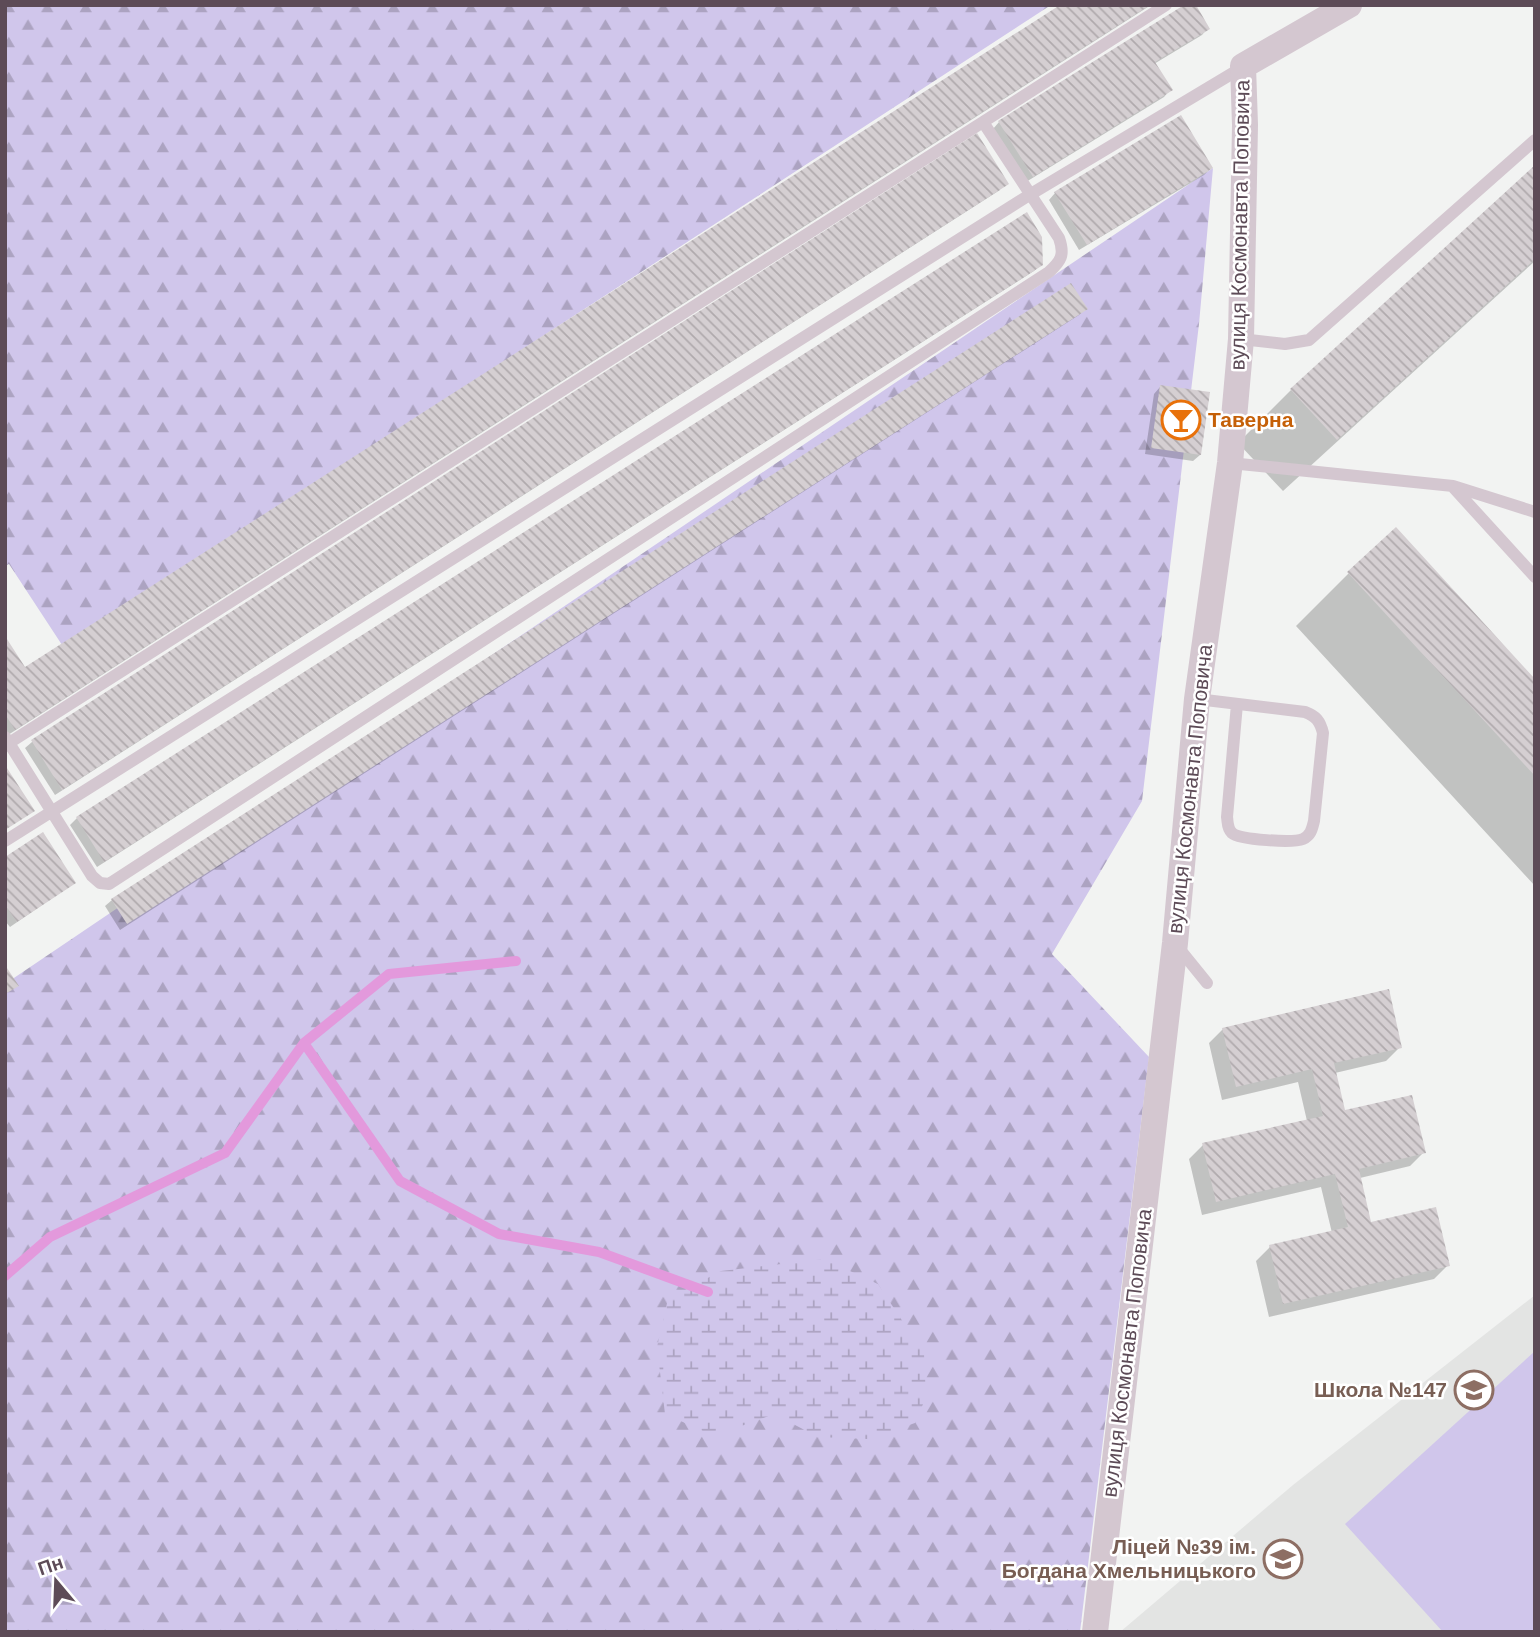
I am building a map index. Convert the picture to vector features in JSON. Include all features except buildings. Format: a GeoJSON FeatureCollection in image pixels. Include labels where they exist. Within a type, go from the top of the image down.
{"type":"FeatureCollection","features":[{"type":"Feature","properties":{"kind":"street","name":"вулиця Космонавта Поповича"},"geometry":{"type":"LineString","coordinates":[[1095,1632],[1175,943],[1197,699],[1230,463],[1241,339],[1245,125],[1243,66],[1349,5]]}},
{"type":"Feature","properties":{"kind":"lane"},"geometry":{"type":"LineString","coordinates":[[984,122],[1059,239],[1063,251],[1060,262],[1049,272],[118,879],[109,884],[100,883],[92,876],[7,742],[1166,5]]}},
{"type":"Feature","properties":{"kind":"lane"},"geometry":{"type":"LineString","coordinates":[[5,841],[1031,194],[1243,66]]}},
{"type":"Feature","properties":{"kind":"lane"},"geometry":{"type":"LineString","coordinates":[[1241,339],[1285,344],[1309,340],[1535,140]]}},
{"type":"Feature","properties":{"kind":"lane"},"geometry":{"type":"LineString","coordinates":[[1230,463],[1453,486],[1535,512]]}},
{"type":"Feature","properties":{"kind":"lane"},"geometry":{"type":"LineString","coordinates":[[1453,486],[1535,577]]}},
{"type":"Feature","properties":{"kind":"lane"},"geometry":{"type":"LineString","coordinates":[[1197,699],[1305,712],[1315,715],[1324,733],[1314,821],[1311,832],[1302,839],[1291,841],[1243,837],[1234,835],[1228,828],[1237,704]]}},
{"type":"Feature","properties":{"kind":"lane"},"geometry":{"type":"LineString","coordinates":[[1175,943],[1207,983]]}},
{"type":"Feature","properties":{"kind":"shaded area","name":"Школа №147"},"geometry":{"type":"Polygon","coordinates":[[[1535,1295],[1535,1632],[1120,1632],[1293,1485],[1535,1295]]]}},
{"type":"Feature","properties":{"kind":"green space"},"geometry":{"type":"Polygon","coordinates":[[[5,5],[1051,5],[64,648],[9,564],[5,566],[5,5]]]}},
{"type":"Feature","properties":{"kind":"green space"},"geometry":{"type":"Polygon","coordinates":[[[1213,168],[1199,324],[1142,801],[1052,954],[1149,1057],[1080,1632],[5,1632],[5,984],[1213,168]]]}},
{"type":"Feature","properties":{"kind":"green space"},"geometry":{"type":"Polygon","coordinates":[[[824,1259],[878,1284],[924,1354],[926,1397],[915,1423],[868,1439],[818,1437],[774,1414],[714,1436],[665,1414],[657,1347],[668,1299],[721,1271],[824,1259]]]}},
{"type":"Feature","properties":{"kind":"green space","name":"Школа №147"},"geometry":{"type":"Polygon","coordinates":[[[1535,1351],[1535,1632],[1443,1632],[1345,1524],[1535,1351]]]}},
{"type":"Feature","properties":{"kind":"waterway"},"geometry":{"type":"LineString","coordinates":[[5,1276],[50,1237],[225,1153],[304,1043],[389,974],[516,961]]}},
{"type":"Feature","properties":{"kind":"waterway"},"geometry":{"type":"LineString","coordinates":[[304,1043],[400,1181],[499,1234],[599,1252],[708,1292]]}},
{"type":"Feature","properties":{"kind":"place","name":"Таверна"},"geometry":{"type":"Point","coordinates":[1181,420]}},
{"type":"Feature","properties":{"kind":"place","name":"Школа №147"},"geometry":{"type":"Point","coordinates":[1474,1390]}},
{"type":"Feature","properties":{"kind":"place","name":"Ліцей №39 ім. Богдана Хмельницького"},"geometry":{"type":"Point","coordinates":[1283,1559]}}]}
